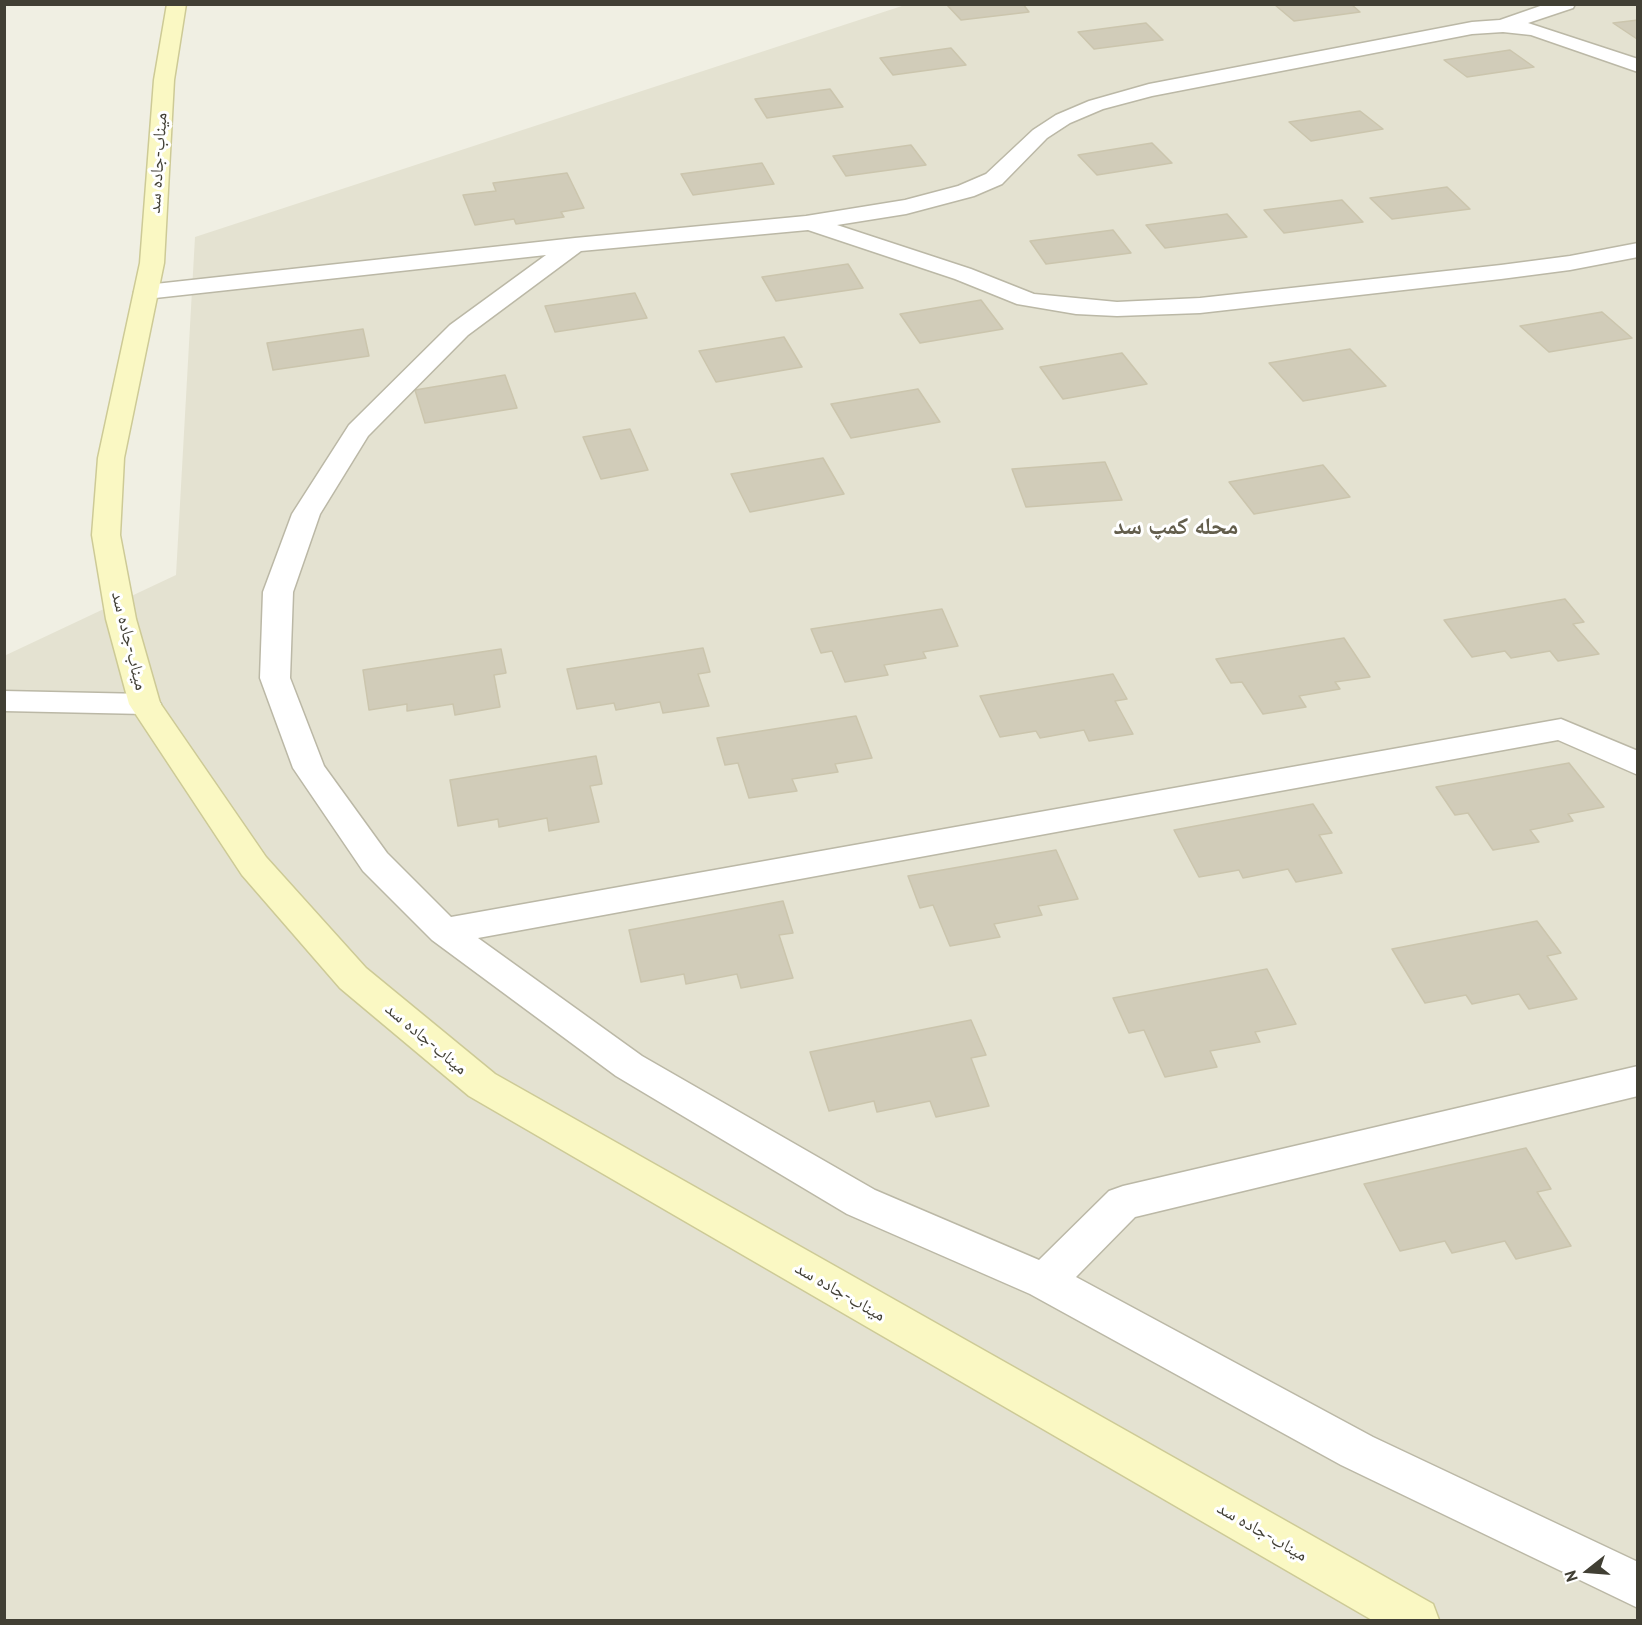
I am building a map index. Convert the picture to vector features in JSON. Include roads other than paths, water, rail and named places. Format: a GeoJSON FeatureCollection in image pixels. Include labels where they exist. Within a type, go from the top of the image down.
{"type":"FeatureCollection","features":[{"type":"Feature","properties":{"kind":"street","name":"میناب-جاده سد"},"geometry":{"type":"LineString","coordinates":[[177,4],[164,80],[152,263],[111,458],[106,535],[121,619],[145,704],[254,866],[353,978],[482,1085],[616,1164],[1416,1620]]}},
{"type":"Feature","properties":{"kind":"street"},"geometry":{"type":"LineString","coordinates":[[1503,26],[1566,4]]}},
{"type":"Feature","properties":{"kind":"street"},"geometry":{"type":"LineString","coordinates":[[146,292],[575,245],[806,223],[906,207],[966,191],[994,179],[1040,134],[1063,119],[1096,105],[1160,87],[1472,28],[1503,26],[1534,30],[1638,66]]}},
{"type":"Feature","properties":{"kind":"street"},"geometry":{"type":"LineString","coordinates":[[806,223],[877,243],[1033,300],[1093,307],[1140,308],[1210,303],[1496,271],[1614,256],[1638,250]]}},
{"type":"Feature","properties":{"kind":"street"},"geometry":{"type":"LineString","coordinates":[[575,245],[459,330],[358,431],[306,514],[278,592],[275,678],[309,768],[375,862],[444,931],[629,1066],[861,1202],[1045,1281],[1357,1451],[1638,1586]]}},
{"type":"Feature","properties":{"kind":"street"},"geometry":{"type":"LineString","coordinates":[[4,701],[145,704]]}},
{"type":"Feature","properties":{"kind":"street"},"geometry":{"type":"LineString","coordinates":[[444,931],[1561,729],[1638,764]]}},
{"type":"Feature","properties":{"kind":"street"},"geometry":{"type":"LineString","coordinates":[[1045,1281],[1123,1203],[1638,1081]]}},
{"type":"Feature","properties":{"kind":"district","name":"محله کمپ سد"},"geometry":{"type":"Point","coordinates":[1176,527]}}]}
